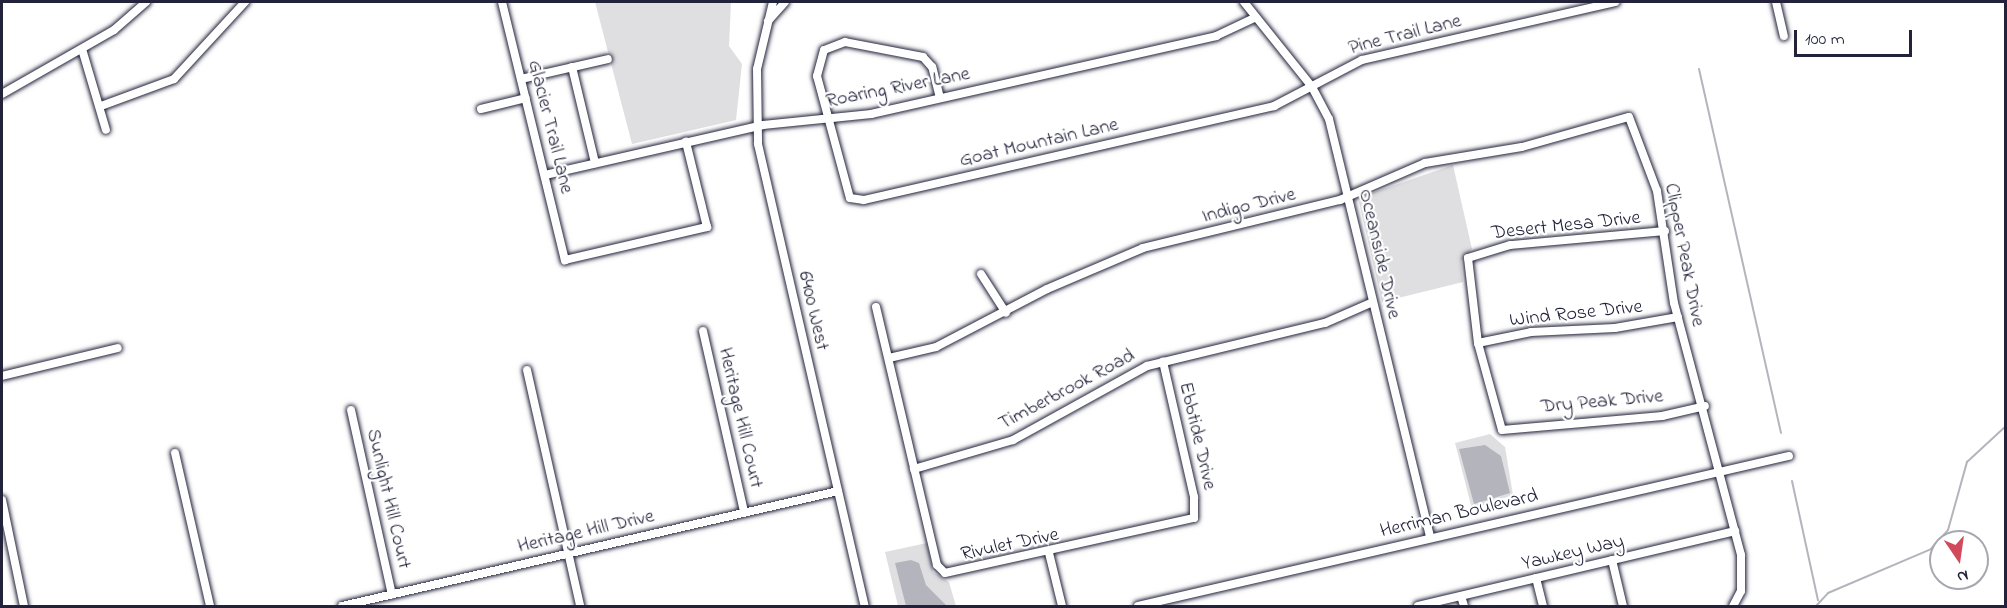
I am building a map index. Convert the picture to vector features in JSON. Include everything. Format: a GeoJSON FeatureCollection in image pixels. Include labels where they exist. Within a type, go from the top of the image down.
{"type":"FeatureCollection","features":[{"type":"Feature","properties":{"kind":"street"},"geometry":{"type":"LineString","coordinates":[[2,94],[82,49],[146,2]]}},
{"type":"Feature","properties":{"kind":"street"},"geometry":{"type":"LineString","coordinates":[[101,106],[174,79],[245,2]]}},
{"type":"Feature","properties":{"kind":"street","name":"Glacier Trail Lane"},"geometry":{"type":"LineString","coordinates":[[502,2],[565,260],[706,226],[686,142]]}},
{"type":"Feature","properties":{"kind":"street","name":"6400 West"},"geometry":{"type":"LineString","coordinates":[[773,2],[757,69],[756,126],[865,606]]}},
{"type":"Feature","properties":{"kind":"street","name":"6400 West"},"geometry":{"type":"LineString","coordinates":[[768,21],[784,2]]}},
{"type":"Feature","properties":{"kind":"street","name":"Oceanside Drive"},"geometry":{"type":"LineString","coordinates":[[1244,2],[1254,18],[1312,87],[1329,119],[1430,538]]}},
{"type":"Feature","properties":{"kind":"street","name":"Pine Trail Lane"},"geometry":{"type":"LineString","coordinates":[[1312,87],[1362,60],[1615,2]]}},
{"type":"Feature","properties":{"kind":"street"},"geometry":{"type":"LineString","coordinates":[[1776,2],[1784,36]]}},
{"type":"Feature","properties":{"kind":"street","name":"Roaring River Lane"},"geometry":{"type":"LineString","coordinates":[[544,175],[756,126],[829,119],[940,98],[1216,36],[1254,18]]}},
{"type":"Feature","properties":{"kind":"street","name":"Goat Mountain Lane"},"geometry":{"type":"LineString","coordinates":[[940,98],[926,58],[836,43],[824,50],[816,67],[845,192],[860,201],[1274,106],[1312,87]]}},
{"type":"Feature","properties":{"kind":"street"},"geometry":{"type":"LineString","coordinates":[[82,49],[101,106],[106,130]]}},
{"type":"Feature","properties":{"kind":"street"},"geometry":{"type":"LineString","coordinates":[[521,79],[608,58]]}},
{"type":"Feature","properties":{"kind":"street"},"geometry":{"type":"LineString","coordinates":[[572,67],[595,163]]}},
{"type":"Feature","properties":{"kind":"street"},"geometry":{"type":"LineString","coordinates":[[481,108],[526,98]]}},
{"type":"Feature","properties":{"kind":"street","name":"Indigo Drive"},"geometry":{"type":"LineString","coordinates":[[888,358],[936,347],[1101,263],[1143,248],[1348,196],[1425,164],[1522,147],[1629,117]]}},
{"type":"Feature","properties":{"kind":"street","name":"Clipper Peak Drive"},"geometry":{"type":"LineString","coordinates":[[1629,117],[1665,231],[1678,317],[1705,406],[1735,531],[1743,577],[1733,606]]}},
{"type":"Feature","properties":{"kind":"street","name":"Desert Mesa Drive"},"geometry":{"type":"LineString","coordinates":[[1502,430],[1478,343],[1468,258],[1510,245],[1665,231]]}},
{"type":"Feature","properties":{"kind":"street"},"geometry":{"type":"LineString","coordinates":[[981,274],[1006,313]]}},
{"type":"Feature","properties":{"kind":"street","name":"Timberbrook Road"},"geometry":{"type":"LineString","coordinates":[[914,469],[1013,440],[1125,377],[1162,362],[1325,323],[1373,302]]}},
{"type":"Feature","properties":{"kind":"street","name":"Rivulet Drive"},"geometry":{"type":"LineString","coordinates":[[876,307],[937,565],[945,573],[1049,553],[1194,518]]}},
{"type":"Feature","properties":{"kind":"street","name":"Wind Rose Drive"},"geometry":{"type":"LineString","coordinates":[[1478,343],[1678,317]]}},
{"type":"Feature","properties":{"kind":"street","name":"Heritage Hill Court"},"geometry":{"type":"LineString","coordinates":[[703,331],[744,512]]}},
{"type":"Feature","properties":{"kind":"street"},"geometry":{"type":"LineString","coordinates":[[2,376],[118,348]]}},
{"type":"Feature","properties":{"kind":"street","name":"Ebbtide Drive"},"geometry":{"type":"LineString","coordinates":[[1162,362],[1194,497],[1194,518]]}},
{"type":"Feature","properties":{"kind":"street"},"geometry":{"type":"LineString","coordinates":[[527,370],[580,606]]}},
{"type":"Feature","properties":{"kind":"street","name":"Dry Peak Drive"},"geometry":{"type":"LineString","coordinates":[[1502,430],[1662,416],[1705,406]]}},
{"type":"Feature","properties":{"kind":"street","name":"Sunlight Hill Court"},"geometry":{"type":"LineString","coordinates":[[351,410],[392,595]]}},
{"type":"Feature","properties":{"kind":"street"},"geometry":{"type":"LineString","coordinates":[[175,453],[210,606]]}},
{"type":"Feature","properties":{"kind":"street","name":"Herriman Boulevard"},"geometry":{"type":"LineString","coordinates":[[1138,606],[1789,456]]}},
{"type":"Feature","properties":{"kind":"street","name":"Heritage Hill Drive"},"geometry":{"type":"LineString","coordinates":[[342,606],[838,491]]}},
{"type":"Feature","properties":{"kind":"street"},"geometry":{"type":"LineString","coordinates":[[2,500],[24,606]]}},
{"type":"Feature","properties":{"kind":"street","name":"Yawkey Way"},"geometry":{"type":"LineString","coordinates":[[1418,606],[1735,531]]}},
{"type":"Feature","properties":{"kind":"street"},"geometry":{"type":"LineString","coordinates":[[1049,553],[1062,606]]}},
{"type":"Feature","properties":{"kind":"street"},"geometry":{"type":"LineString","coordinates":[[1612,560],[1623,606]]}},
{"type":"Feature","properties":{"kind":"street"},"geometry":{"type":"LineString","coordinates":[[1536,578],[1543,606]]}},
{"type":"Feature","properties":{"kind":"street"},"geometry":{"type":"LineString","coordinates":[[1461,596],[1464,606]]}},
{"type":"Feature","properties":{"kind":"shaded area"},"geometry":{"type":"Polygon","coordinates":[[[595,2],[731,2],[729,46],[742,64],[736,120],[632,144],[595,2]]]}},
{"type":"Feature","properties":{"kind":"shaded area"},"geometry":{"type":"Polygon","coordinates":[[[1453,165],[1472,249],[1461,261],[1463,282],[1382,302],[1359,202],[1366,195],[1453,165]]]}},
{"type":"Feature","properties":{"kind":"shaded area"},"geometry":{"type":"Polygon","coordinates":[[[1490,434],[1505,447],[1513,495],[1472,509],[1455,443],[1490,434]]]}},
{"type":"Feature","properties":{"kind":"shaded area"},"geometry":{"type":"Polygon","coordinates":[[[1485,445],[1501,456],[1510,493],[1474,504],[1459,449],[1485,445]]]}},
{"type":"Feature","properties":{"kind":"shaded area"},"geometry":{"type":"Polygon","coordinates":[[[927,543],[933,572],[949,582],[956,606],[898,606],[885,552],[927,543]]]}},
{"type":"Feature","properties":{"kind":"shaded area"},"geometry":{"type":"Polygon","coordinates":[[[911,560],[919,563],[926,585],[947,606],[906,606],[895,563],[911,560]]]}},
{"type":"Feature","properties":{"kind":"waterway"},"geometry":{"type":"LineString","coordinates":[[1699,69],[1781,433]]}},
{"type":"Feature","properties":{"kind":"waterway"},"geometry":{"type":"LineString","coordinates":[[1816,606],[1828,593],[1931,549],[1948,530],[1967,462],[2006,426]]}},
{"type":"Feature","properties":{"kind":"waterway"},"geometry":{"type":"LineString","coordinates":[[1792,481],[1818,600]]}}]}
